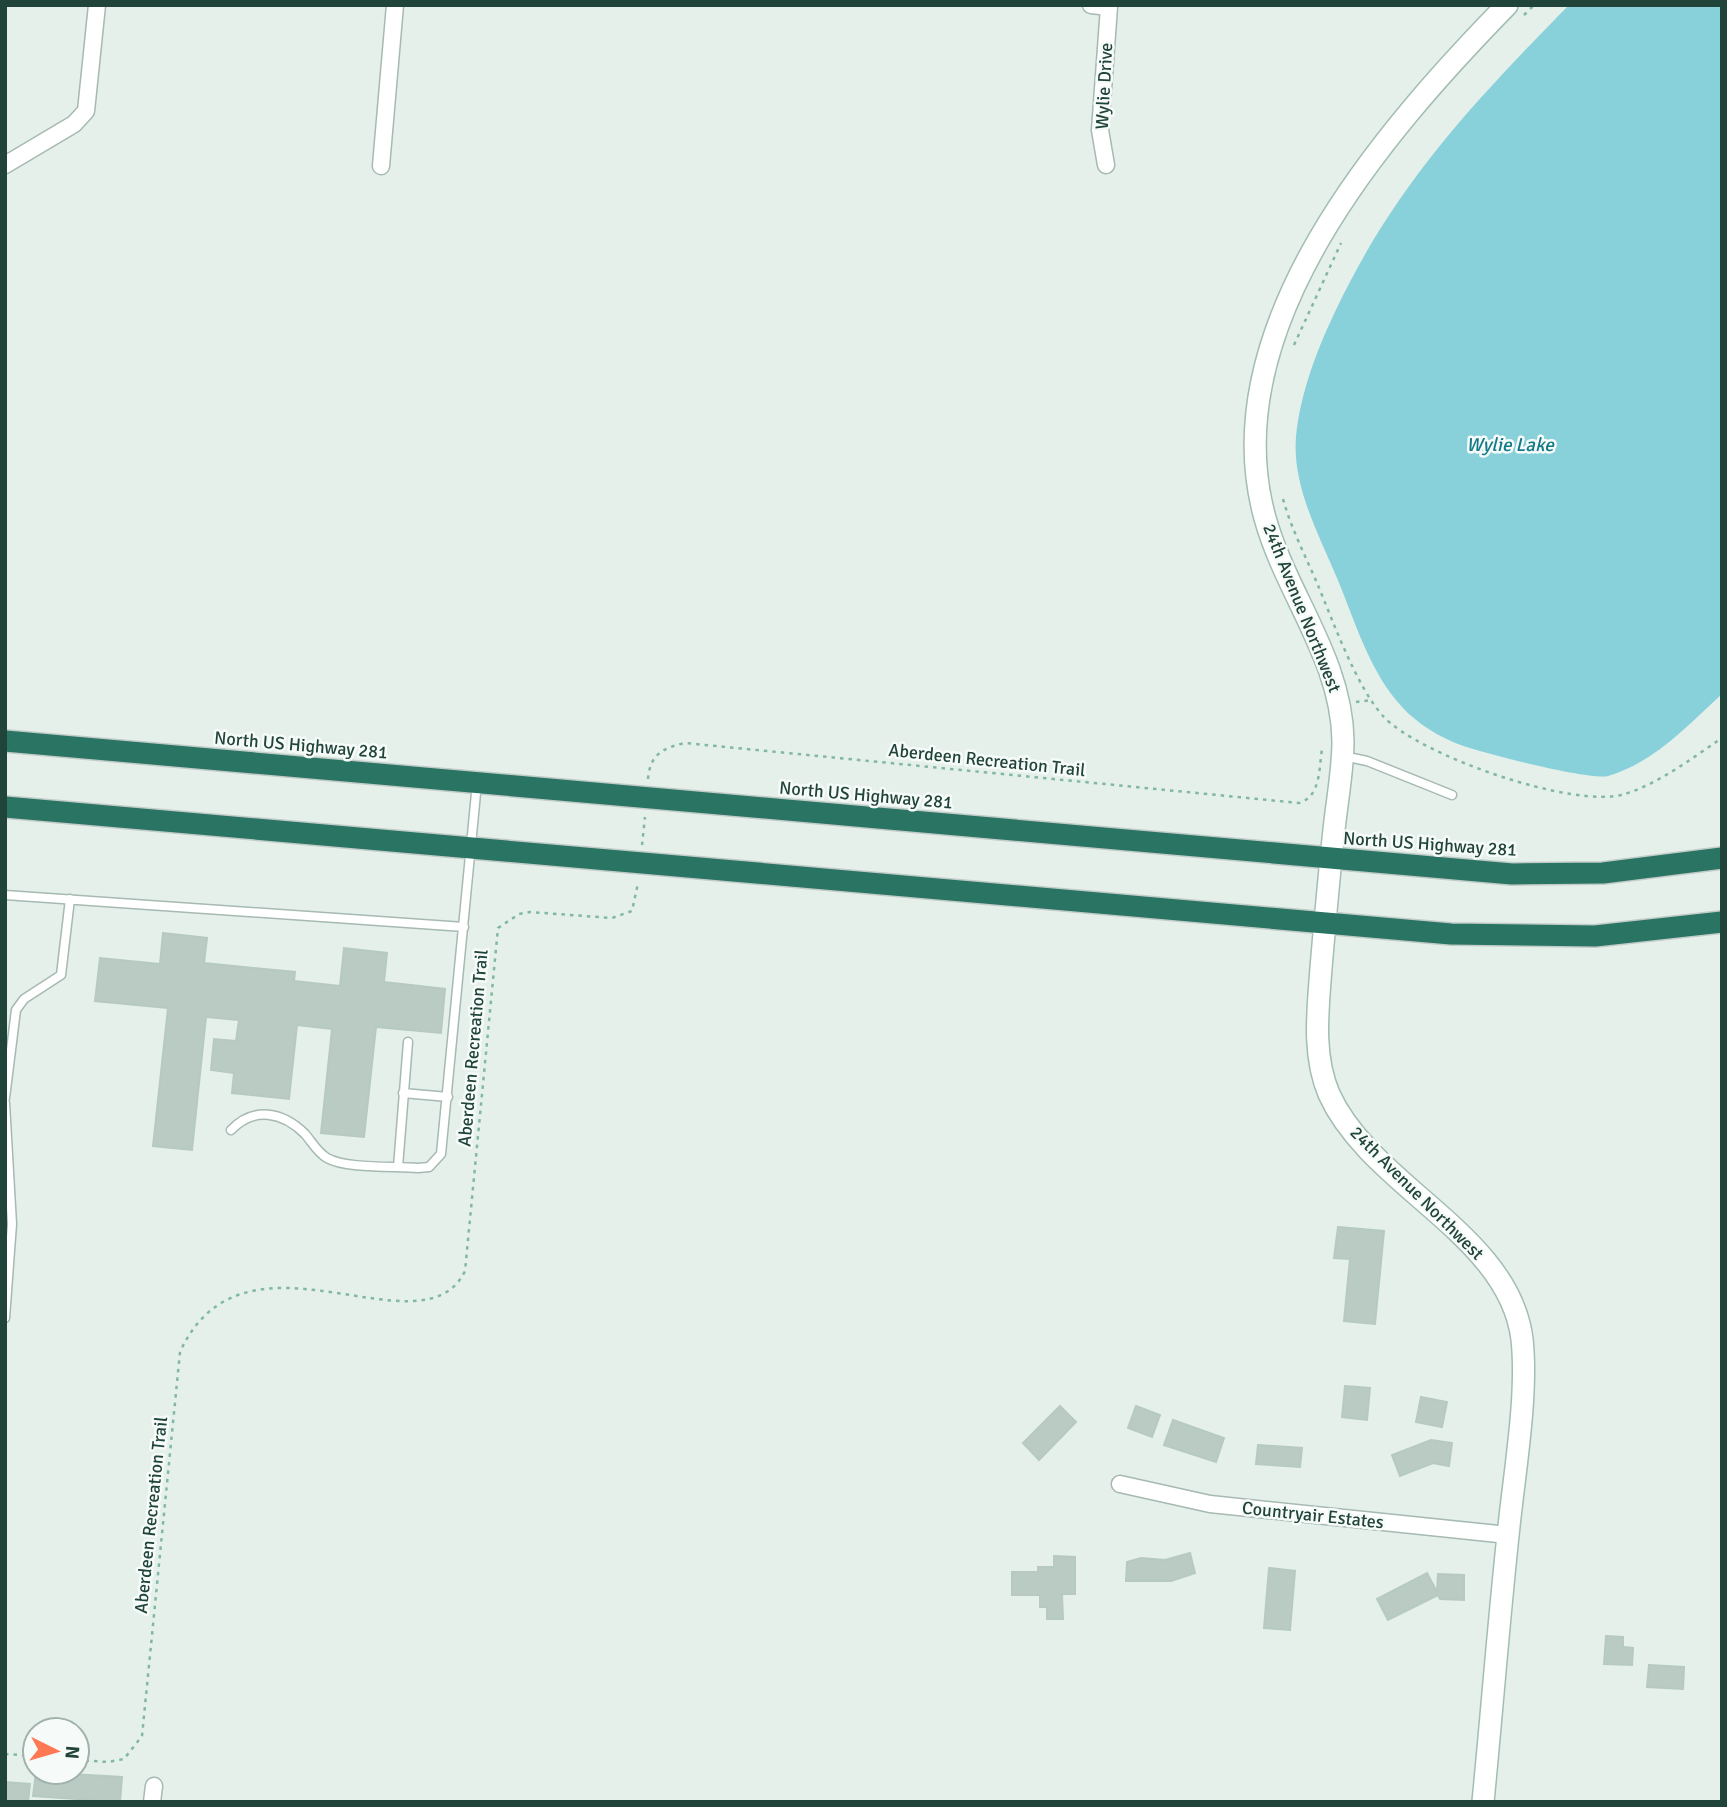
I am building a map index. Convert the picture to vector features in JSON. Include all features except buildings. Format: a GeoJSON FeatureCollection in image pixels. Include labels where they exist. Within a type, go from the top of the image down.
{"type":"FeatureCollection","features":[{"type":"Feature","properties":{"kind":"highway","name":"North US Highway 281"},"geometry":{"type":"LineString","coordinates":[[5,741],[1512,874],[1602,873],[1722,858]]}},
{"type":"Feature","properties":{"kind":"highway"},"geometry":{"type":"LineString","coordinates":[[5,807],[1325,924],[1505,937],[1595,936],[1722,922]]}},
{"type":"Feature","properties":{"kind":"main road","name":"24th Avenue Northwest"},"geometry":{"type":"LineString","coordinates":[[1483,1802],[1522,1379],[1519,1326],[1509,1297],[1489,1265],[1360,1140],[1340,1116],[1321,1072],[1317,1023],[1342,756],[1340,703],[1322,649],[1264,515],[1255,471],[1257,403],[1275,337],[1324,230],[1402,118],[1513,13]]}},
{"type":"Feature","properties":{"kind":"street"},"geometry":{"type":"LineString","coordinates":[[5,165],[74,124],[86,111],[97,5]]}},
{"type":"Feature","properties":{"kind":"street"},"geometry":{"type":"LineString","coordinates":[[381,166],[395,5]]}},
{"type":"Feature","properties":{"kind":"street"},"geometry":{"type":"LineString","coordinates":[[1091,5],[1109,7]]}},
{"type":"Feature","properties":{"kind":"street","name":"Wylie Drive"},"geometry":{"type":"LineString","coordinates":[[1107,165],[1100,130],[1109,7]]}},
{"type":"Feature","properties":{"kind":"street","name":"Countryair Estates"},"geometry":{"type":"LineString","coordinates":[[1120,1484],[1210,1504],[1508,1535]]}},
{"type":"Feature","properties":{"kind":"lane"},"geometry":{"type":"LineString","coordinates":[[1342,756],[1367,761],[1452,795]]}},
{"type":"Feature","properties":{"kind":"lane"},"geometry":{"type":"LineString","coordinates":[[231,1130],[240,1120],[261,1113],[280,1116],[295,1124],[327,1159],[398,1167],[429,1167],[441,1154],[477,783]]}},
{"type":"Feature","properties":{"kind":"lane"},"geometry":{"type":"LineString","coordinates":[[5,895],[464,927]]}},
{"type":"Feature","properties":{"kind":"lane"},"geometry":{"type":"LineString","coordinates":[[5,1318],[12,1224],[5,1100],[16,1010],[24,999],[61,975],[69,900]]}},
{"type":"Feature","properties":{"kind":"lane"},"geometry":{"type":"LineString","coordinates":[[398,1167],[408,1042]]}},
{"type":"Feature","properties":{"kind":"lane"},"geometry":{"type":"LineString","coordinates":[[403,1093],[448,1097]]}},
{"type":"Feature","properties":{"kind":"path"},"geometry":{"type":"LineString","coordinates":[[1513,13],[1534,5]]}},
{"type":"Feature","properties":{"kind":"path"},"geometry":{"type":"LineString","coordinates":[[1294,347],[1342,241]]}},
{"type":"Feature","properties":{"kind":"path"},"geometry":{"type":"LineString","coordinates":[[1280,489],[1287,513],[1336,627],[1382,715],[1402,733],[1433,749],[1496,774],[1580,797],[1606,799],[1626,794],[1674,771],[1722,738]]}},
{"type":"Feature","properties":{"kind":"path"},"geometry":{"type":"LineString","coordinates":[[1340,703],[1373,700]]}},
{"type":"Feature","properties":{"kind":"path","name":"Aberdeen Recreation Trail"},"geometry":{"type":"LineString","coordinates":[[91,1761],[124,1759],[142,1736],[180,1352],[188,1334],[213,1307],[245,1290],[261,1287],[422,1300],[460,1282],[465,1271],[498,928],[519,914],[530,912],[612,918],[632,911],[640,863],[649,767],[655,755],[664,748],[685,743],[1299,803],[1307,801],[1315,792],[1323,743]]}},
{"type":"Feature","properties":{"kind":"water","name":"Wylie Lake"},"geometry":{"type":"Polygon","coordinates":[[[1569,5],[1722,5],[1722,694],[1655,752],[1641,762],[1608,776],[1557,770],[1464,746],[1429,730],[1402,707],[1386,687],[1362,642],[1308,510],[1296,455],[1301,405],[1315,359],[1357,268],[1382,226],[1409,186],[1468,113],[1569,5]]]}}]}
